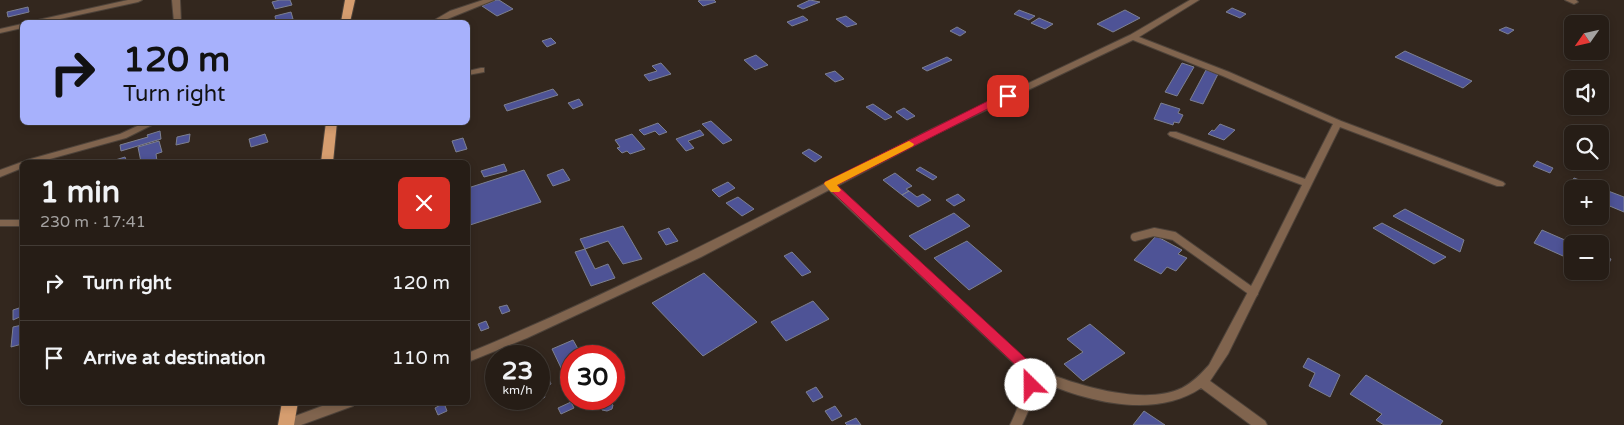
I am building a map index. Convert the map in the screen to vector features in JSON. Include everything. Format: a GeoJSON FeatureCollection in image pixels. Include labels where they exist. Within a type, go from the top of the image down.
{"type":"FeatureCollection","features":[{"type":"Feature","properties":{"kind":"main road"},"geometry":{"type":"LineString","coordinates":[[345,20],[350,0]]}},
{"type":"Feature","properties":{"kind":"main road"},"geometry":{"type":"LineString","coordinates":[[327,160],[332,125]]}},
{"type":"Feature","properties":{"kind":"main road"},"geometry":{"type":"LineString","coordinates":[[286,425],[289,405]]}},
{"type":"Feature","properties":{"kind":"street"},"geometry":{"type":"LineString","coordinates":[[47,20],[138,0]]}},
{"type":"Feature","properties":{"kind":"street"},"geometry":{"type":"LineString","coordinates":[[176,0],[178,20]]}},
{"type":"Feature","properties":{"kind":"street"},"geometry":{"type":"LineString","coordinates":[[438,20],[460,10],[490,0]]}},
{"type":"Feature","properties":{"kind":"street"},"geometry":{"type":"LineString","coordinates":[[470,357],[523,335],[697,254],[829,184],[992,103],[1134,37],[1195,0]]}},
{"type":"Feature","properties":{"kind":"street"},"geometry":{"type":"LineString","coordinates":[[0,31],[20,26]]}},
{"type":"Feature","properties":{"kind":"street"},"geometry":{"type":"LineString","coordinates":[[1134,37],[1226,74],[1338,123],[1500,184]]}},
{"type":"Feature","properties":{"kind":"street"},"geometry":{"type":"LineString","coordinates":[[470,73],[481,70]]}},
{"type":"Feature","properties":{"kind":"street"},"geometry":{"type":"LineString","coordinates":[[829,184],[1029,370],[1046,379],[1105,397],[1151,400],[1168,397],[1202,382],[1214,365],[1254,293],[1306,183],[1338,123]]}},
{"type":"Feature","properties":{"kind":"street"},"geometry":{"type":"LineString","coordinates":[[37,160],[123,136],[147,125]]}},
{"type":"Feature","properties":{"kind":"street"},"geometry":{"type":"LineString","coordinates":[[1174,134],[1306,183]]}},
{"type":"Feature","properties":{"kind":"street"},"geometry":{"type":"LineString","coordinates":[[0,174],[20,166]]}},
{"type":"Feature","properties":{"kind":"street"},"geometry":{"type":"LineString","coordinates":[[0,223],[20,223]]}},
{"type":"Feature","properties":{"kind":"street"},"geometry":{"type":"LineString","coordinates":[[1016,425],[1027,402],[1031,385],[1029,370]]}},
{"type":"Feature","properties":{"kind":"street"},"geometry":{"type":"LineString","coordinates":[[1202,382],[1261,425]]}},
{"type":"Feature","properties":{"kind":"street"},"geometry":{"type":"LineString","coordinates":[[286,425],[341,405]]}},
{"type":"Feature","properties":{"kind":"lane"},"geometry":{"type":"LineString","coordinates":[[1135,237],[1147,231],[1174,236],[1254,293]]}},
{"type":"Feature","properties":{"kind":"building"},"geometry":{"type":"Polygon","coordinates":[[[290,0],[292,5],[275,9],[272,2],[290,0]]]}},
{"type":"Feature","properties":{"kind":"building"},"geometry":{"type":"Polygon","coordinates":[[[496,0],[513,9],[497,16],[482,6],[496,0]]]}},
{"type":"Feature","properties":{"kind":"building"},"geometry":{"type":"Polygon","coordinates":[[[714,0],[716,2],[703,6],[698,1],[714,0]]]}},
{"type":"Feature","properties":{"kind":"building"},"geometry":{"type":"Polygon","coordinates":[[[810,0],[820,2],[803,9],[797,6],[810,0]]]}},
{"type":"Feature","properties":{"kind":"building"},"geometry":{"type":"Polygon","coordinates":[[[28,7],[29,12],[8,17],[7,12],[28,7]]]}},
{"type":"Feature","properties":{"kind":"building"},"geometry":{"type":"Polygon","coordinates":[[[1232,8],[1246,14],[1240,18],[1226,12],[1232,8]]]}},
{"type":"Feature","properties":{"kind":"building"},"geometry":{"type":"Polygon","coordinates":[[[1019,10],[1035,16],[1029,20],[1014,14],[1019,10]]]}},
{"type":"Feature","properties":{"kind":"building"},"geometry":{"type":"Polygon","coordinates":[[[1125,10],[1140,18],[1113,32],[1097,24],[1125,10]]]}},
{"type":"Feature","properties":{"kind":"building"},"geometry":{"type":"Polygon","coordinates":[[[291,12],[293,19],[276,20],[275,16],[291,12]]]}},
{"type":"Feature","properties":{"kind":"building"},"geometry":{"type":"Polygon","coordinates":[[[803,16],[808,20],[792,26],[787,22],[803,16]]]}},
{"type":"Feature","properties":{"kind":"building"},"geometry":{"type":"Polygon","coordinates":[[[846,16],[857,24],[847,27],[836,19],[846,16]]]}},
{"type":"Feature","properties":{"kind":"building"},"geometry":{"type":"Polygon","coordinates":[[[1039,18],[1053,24],[1045,29],[1031,23],[1039,18]]]}},
{"type":"Feature","properties":{"kind":"building"},"geometry":{"type":"Polygon","coordinates":[[[957,27],[966,32],[960,36],[950,31],[957,27]]]}},
{"type":"Feature","properties":{"kind":"building"},"geometry":{"type":"Polygon","coordinates":[[[1506,27],[1514,30],[1508,34],[1499,30],[1506,27]]]}},
{"type":"Feature","properties":{"kind":"building"},"geometry":{"type":"Polygon","coordinates":[[[551,38],[556,43],[547,47],[542,41],[551,38]]]}},
{"type":"Feature","properties":{"kind":"building"},"geometry":{"type":"Polygon","coordinates":[[[1405,51],[1472,81],[1463,88],[1395,57],[1405,51]]]}},
{"type":"Feature","properties":{"kind":"building"},"geometry":{"type":"Polygon","coordinates":[[[756,55],[768,65],[755,70],[744,60],[756,55]]]}},
{"type":"Feature","properties":{"kind":"building"},"geometry":{"type":"Polygon","coordinates":[[[947,57],[952,60],[927,71],[922,68],[947,57]]]}},
{"type":"Feature","properties":{"kind":"building"},"geometry":{"type":"Polygon","coordinates":[[[661,63],[671,74],[649,81],[644,75],[657,71],[652,66],[661,63]]]}},
{"type":"Feature","properties":{"kind":"building"},"geometry":{"type":"Polygon","coordinates":[[[1182,63],[1194,67],[1177,96],[1165,92],[1182,63]]]}},
{"type":"Feature","properties":{"kind":"building"},"geometry":{"type":"Polygon","coordinates":[[[1206,70],[1218,74],[1203,104],[1190,100],[1206,70]]]}},
{"type":"Feature","properties":{"kind":"building"},"geometry":{"type":"Polygon","coordinates":[[[835,71],[844,79],[835,82],[825,74],[835,71]]]}},
{"type":"Feature","properties":{"kind":"building"},"geometry":{"type":"Polygon","coordinates":[[[553,89],[558,95],[507,111],[504,105],[553,89]]]}},
{"type":"Feature","properties":{"kind":"building"},"geometry":{"type":"Polygon","coordinates":[[[579,99],[583,105],[573,109],[568,103],[579,99]]]}},
{"type":"Feature","properties":{"kind":"building"},"geometry":{"type":"Polygon","coordinates":[[[1161,103],[1180,109],[1178,113],[1183,115],[1179,123],[1174,122],[1173,125],[1154,119],[1161,103]]]}},
{"type":"Feature","properties":{"kind":"building"},"geometry":{"type":"Polygon","coordinates":[[[873,104],[892,117],[885,120],[866,107],[873,104]]]}},
{"type":"Feature","properties":{"kind":"building"},"geometry":{"type":"Polygon","coordinates":[[[904,108],[915,116],[907,120],[896,112],[904,108]]]}},
{"type":"Feature","properties":{"kind":"building"},"geometry":{"type":"Polygon","coordinates":[[[711,121],[732,140],[723,144],[702,124],[711,121]]]}},
{"type":"Feature","properties":{"kind":"building"},"geometry":{"type":"Polygon","coordinates":[[[658,123],[667,132],[659,135],[655,131],[644,135],[639,130],[658,123]]]}},
{"type":"Feature","properties":{"kind":"building"},"geometry":{"type":"Polygon","coordinates":[[[1220,124],[1235,130],[1224,140],[1208,134],[1212,130],[1214,131],[1220,124]]]}},
{"type":"Feature","properties":{"kind":"building"},"geometry":{"type":"Polygon","coordinates":[[[700,130],[704,135],[688,141],[694,148],[686,151],[676,139],[700,130]]]}},
{"type":"Feature","properties":{"kind":"building"},"geometry":{"type":"Polygon","coordinates":[[[160,131],[161,139],[121,151],[120,145],[148,137],[147,135],[160,131]]]}},
{"type":"Feature","properties":{"kind":"building"},"geometry":{"type":"Polygon","coordinates":[[[190,134],[189,142],[176,145],[177,137],[190,134]]]}},
{"type":"Feature","properties":{"kind":"building"},"geometry":{"type":"Polygon","coordinates":[[[265,134],[268,142],[251,147],[249,139],[265,134]]]}},
{"type":"Feature","properties":{"kind":"building"},"geometry":{"type":"Polygon","coordinates":[[[632,134],[645,149],[630,154],[627,151],[622,153],[617,148],[620,147],[615,140],[632,134]]]}},
{"type":"Feature","properties":{"kind":"building"},"geometry":{"type":"Polygon","coordinates":[[[463,138],[467,149],[456,152],[452,141],[463,138]]]}},
{"type":"Feature","properties":{"kind":"building"},"geometry":{"type":"Polygon","coordinates":[[[159,141],[162,152],[156,154],[157,160],[141,160],[138,147],[159,141]]]}},
{"type":"Feature","properties":{"kind":"building"},"geometry":{"type":"Polygon","coordinates":[[[809,149],[822,157],[815,162],[802,153],[809,149]]]}},
{"type":"Feature","properties":{"kind":"building"},"geometry":{"type":"Polygon","coordinates":[[[125,157],[126,160],[115,160],[125,157]]]}},
{"type":"Feature","properties":{"kind":"building"},"geometry":{"type":"Polygon","coordinates":[[[1537,161],[1553,168],[1550,173],[1533,166],[1537,161]]]}},
{"type":"Feature","properties":{"kind":"building"},"geometry":{"type":"Polygon","coordinates":[[[504,164],[507,171],[484,177],[481,171],[504,164]]]}},
{"type":"Feature","properties":{"kind":"building"},"geometry":{"type":"Polygon","coordinates":[[[920,167],[937,177],[933,180],[916,170],[920,167]]]}},
{"type":"Feature","properties":{"kind":"building"},"geometry":{"type":"Polygon","coordinates":[[[563,169],[570,180],[553,186],[547,175],[563,169]]]}},
{"type":"Feature","properties":{"kind":"building"},"geometry":{"type":"Polygon","coordinates":[[[524,170],[541,202],[470,225],[470,187],[524,170]]]}},
{"type":"Feature","properties":{"kind":"building"},"geometry":{"type":"Polygon","coordinates":[[[895,173],[912,186],[906,189],[909,191],[902,195],[883,180],[895,173]]]}},
{"type":"Feature","properties":{"kind":"building"},"geometry":{"type":"Polygon","coordinates":[[[728,182],[735,188],[719,197],[712,190],[728,182]]]}},
{"type":"Feature","properties":{"kind":"building"},"geometry":{"type":"Polygon","coordinates":[[[909,191],[917,197],[923,194],[931,200],[918,207],[902,195],[909,191]]]}},
{"type":"Feature","properties":{"kind":"building"},"geometry":{"type":"Polygon","coordinates":[[[1609,191],[1624,197],[1624,212],[1609,206],[1609,191]]]}},
{"type":"Feature","properties":{"kind":"building"},"geometry":{"type":"Polygon","coordinates":[[[958,194],[965,200],[954,206],[946,200],[958,194]]]}},
{"type":"Feature","properties":{"kind":"building"},"geometry":{"type":"Polygon","coordinates":[[[738,197],[754,209],[742,216],[726,203],[738,197]]]}},
{"type":"Feature","properties":{"kind":"building"},"geometry":{"type":"Polygon","coordinates":[[[1405,209],[1464,240],[1460,252],[1393,216],[1405,209]]]}},
{"type":"Feature","properties":{"kind":"building"},"geometry":{"type":"Polygon","coordinates":[[[954,213],[970,226],[925,250],[909,236],[954,213]]]}},
{"type":"Feature","properties":{"kind":"building"},"geometry":{"type":"Polygon","coordinates":[[[1382,223],[1446,257],[1434,264],[1373,228],[1382,223]]]}},
{"type":"Feature","properties":{"kind":"building"},"geometry":{"type":"Polygon","coordinates":[[[623,226],[642,259],[623,264],[608,241],[585,249],[580,239],[623,226]]]}},
{"type":"Feature","properties":{"kind":"building"},"geometry":{"type":"Polygon","coordinates":[[[669,228],[678,241],[666,245],[658,232],[669,228]]]}},
{"type":"Feature","properties":{"kind":"building"},"geometry":{"type":"Polygon","coordinates":[[[1542,230],[1564,240],[1564,256],[1534,243],[1542,230]]]}},
{"type":"Feature","properties":{"kind":"building"},"geometry":{"type":"Polygon","coordinates":[[[1156,236],[1182,250],[1178,254],[1187,258],[1176,271],[1167,267],[1161,274],[1134,260],[1156,236]]]}},
{"type":"Feature","properties":{"kind":"building"},"geometry":{"type":"Polygon","coordinates":[[[967,241],[1002,271],[969,290],[934,258],[967,241]]]}},
{"type":"Feature","properties":{"kind":"building"},"geometry":{"type":"Polygon","coordinates":[[[585,249],[595,269],[608,264],[615,278],[591,286],[575,252],[585,249]]]}},
{"type":"Feature","properties":{"kind":"building"},"geometry":{"type":"Polygon","coordinates":[[[792,252],[811,272],[802,276],[784,256],[792,252]]]}},
{"type":"Feature","properties":{"kind":"building"},"geometry":{"type":"Polygon","coordinates":[[[704,273],[757,322],[703,356],[652,303],[704,273]]]}},
{"type":"Feature","properties":{"kind":"building"},"geometry":{"type":"Polygon","coordinates":[[[813,301],[829,319],[786,341],[771,322],[813,301]]]}},
{"type":"Feature","properties":{"kind":"building"},"geometry":{"type":"Polygon","coordinates":[[[507,305],[510,311],[502,314],[499,307],[507,305]]]}},
{"type":"Feature","properties":{"kind":"building"},"geometry":{"type":"Polygon","coordinates":[[[20,308],[20,317],[13,320],[13,310],[20,308]]]}},
{"type":"Feature","properties":{"kind":"building"},"geometry":{"type":"Polygon","coordinates":[[[486,321],[489,328],[481,331],[478,324],[486,321]]]}},
{"type":"Feature","properties":{"kind":"building"},"geometry":{"type":"Polygon","coordinates":[[[1090,324],[1125,353],[1083,381],[1064,364],[1083,352],[1067,339],[1090,324]]]}},
{"type":"Feature","properties":{"kind":"building"},"geometry":{"type":"Polygon","coordinates":[[[20,325],[20,345],[11,347],[13,327],[20,325]]]}},
{"type":"Feature","properties":{"kind":"building"},"geometry":{"type":"Polygon","coordinates":[[[573,340],[576,345],[561,345],[573,340]]]}},
{"type":"Feature","properties":{"kind":"building"},"geometry":{"type":"Polygon","coordinates":[[[560,346],[560,366],[552,349],[560,346]]]}},
{"type":"Feature","properties":{"kind":"building"},"geometry":{"type":"Polygon","coordinates":[[[1308,358],[1340,375],[1330,397],[1309,386],[1315,373],[1303,367],[1308,358]]]}},
{"type":"Feature","properties":{"kind":"building"},"geometry":{"type":"Polygon","coordinates":[[[1366,375],[1443,421],[1440,425],[1384,425],[1376,420],[1382,414],[1350,394],[1366,375]]]}},
{"type":"Feature","properties":{"kind":"building"},"geometry":{"type":"Polygon","coordinates":[[[816,387],[823,397],[813,402],[806,392],[816,387]]]}},
{"type":"Feature","properties":{"kind":"building"},"geometry":{"type":"Polygon","coordinates":[[[445,405],[447,411],[438,415],[435,408],[445,405]]]}},
{"type":"Feature","properties":{"kind":"building"},"geometry":{"type":"Polygon","coordinates":[[[835,406],[842,416],[832,421],[825,411],[835,406]]]}},
{"type":"Feature","properties":{"kind":"building"},"geometry":{"type":"Polygon","coordinates":[[[560,407],[560,410],[570,410],[561,414],[558,408],[560,407]]]}},
{"type":"Feature","properties":{"kind":"building"},"geometry":{"type":"Polygon","coordinates":[[[1144,411],[1165,425],[1133,425],[1144,411]]]}},
{"type":"Feature","properties":{"kind":"building"},"geometry":{"type":"Polygon","coordinates":[[[856,418],[861,425],[847,425],[845,423],[856,418]]]}},
{"type":"Feature","properties":{"kind":"slow traffic"},"geometry":{"type":"LineString","coordinates":[[835,190],[829,184],[909,144]]}},
{"type":"Feature","properties":{"kind":"route"},"geometry":{"type":"LineString","coordinates":[[1008,96],[829,184],[907,254],[1001,346],[1029,370],[1031,385]]}}]}
